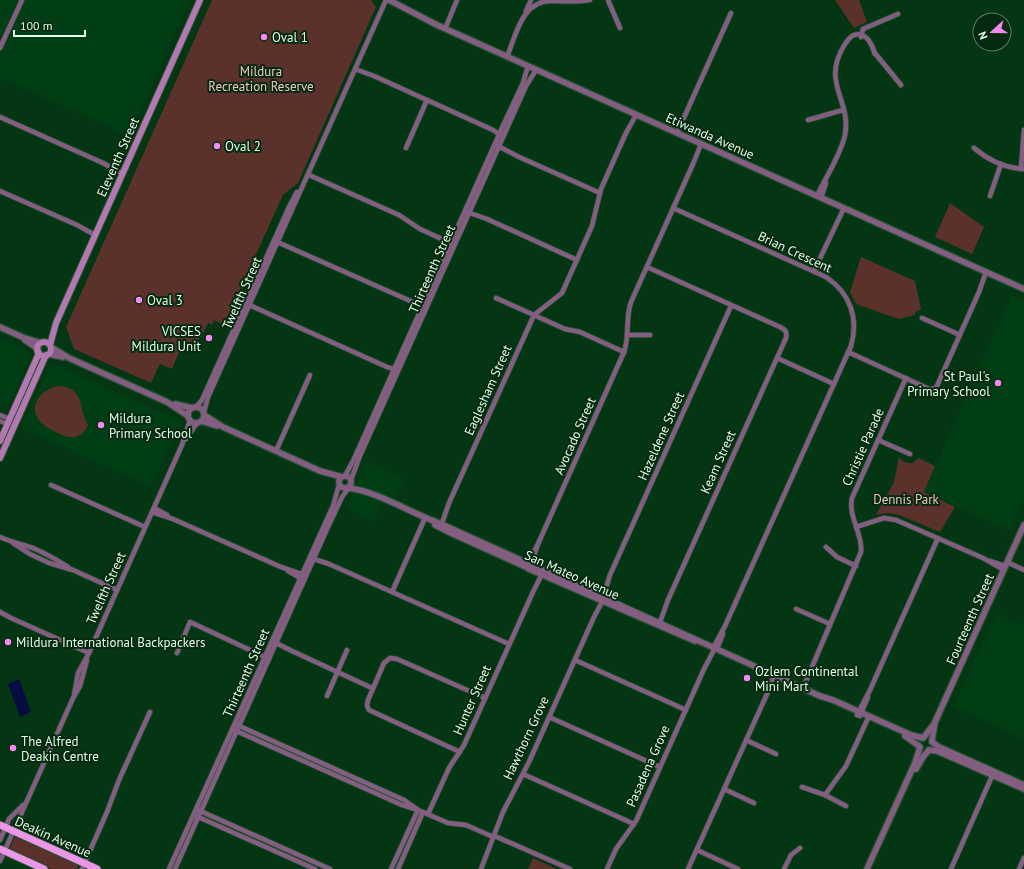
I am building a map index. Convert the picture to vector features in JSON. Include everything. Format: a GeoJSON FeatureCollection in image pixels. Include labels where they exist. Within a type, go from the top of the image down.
{"type":"FeatureCollection","features":[{"type":"Feature","properties":{"kind":"highway","name":"Deakin Avenue"},"geometry":{"type":"LineString","coordinates":[[2,827],[83,866],[97,869]]}},
{"type":"Feature","properties":{"kind":"highway"},"geometry":{"type":"LineString","coordinates":[[2,850],[44,869]]}},
{"type":"Feature","properties":{"kind":"main road","name":"Eleventh Street"},"geometry":{"type":"LineString","coordinates":[[42,343],[56,323],[200,0]]}},
{"type":"Feature","properties":{"kind":"main road","name":"Eleventh Street"},"geometry":{"type":"LineString","coordinates":[[51,346],[56,323]]}},
{"type":"Feature","properties":{"kind":"main road"},"geometry":{"type":"LineString","coordinates":[[0,441],[38,351],[38,346],[42,343],[47,343],[51,346],[51,351],[0,458]]}},
{"type":"Feature","properties":{"kind":"main road"},"geometry":{"type":"LineString","coordinates":[[38,351],[42,355],[48,355]]}},
{"type":"Feature","properties":{"kind":"main road"},"geometry":{"type":"LineString","coordinates":[[9,422],[15,425]]}},
{"type":"Feature","properties":{"kind":"street"},"geometry":{"type":"LineString","coordinates":[[0,48],[22,0]]}},
{"type":"Feature","properties":{"kind":"street","name":"Etiwanda Avenue"},"geometry":{"type":"LineString","coordinates":[[388,0],[445,29],[1024,289]]}},
{"type":"Feature","properties":{"kind":"street","name":"Twelfth Street"},"geometry":{"type":"LineString","coordinates":[[194,407],[202,400],[247,304],[293,198],[305,183],[309,175],[388,0]]}},
{"type":"Feature","properties":{"kind":"street"},"geometry":{"type":"LineString","coordinates":[[445,29],[457,0]]}},
{"type":"Feature","properties":{"kind":"street"},"geometry":{"type":"LineString","coordinates":[[506,56],[531,0]]}},
{"type":"Feature","properties":{"kind":"street"},"geometry":{"type":"LineString","coordinates":[[523,16],[532,7],[546,1],[577,2],[590,0]]}},
{"type":"Feature","properties":{"kind":"street"},"geometry":{"type":"LineString","coordinates":[[608,0],[620,28]]}},
{"type":"Feature","properties":{"kind":"street"},"geometry":{"type":"LineString","coordinates":[[677,133],[731,13]]}},
{"type":"Feature","properties":{"kind":"street"},"geometry":{"type":"LineString","coordinates":[[819,197],[845,135],[846,122],[836,82],[835,70],[839,54],[845,44],[862,36],[868,28],[898,14]]}},
{"type":"Feature","properties":{"kind":"street"},"geometry":{"type":"LineString","coordinates":[[862,36],[900,85]]}},
{"type":"Feature","properties":{"kind":"street","name":"Thirteenth Street"},"geometry":{"type":"LineString","coordinates":[[502,134],[523,83],[528,66]]}},
{"type":"Feature","properties":{"kind":"street"},"geometry":{"type":"LineString","coordinates":[[356,68],[502,134]]}},
{"type":"Feature","properties":{"kind":"street","name":"Thirteenth Street"},"geometry":{"type":"LineString","coordinates":[[352,481],[354,468],[496,147],[526,86],[536,70]]}},
{"type":"Feature","properties":{"kind":"street"},"geometry":{"type":"LineString","coordinates":[[406,148],[427,100]]}},
{"type":"Feature","properties":{"kind":"street"},"geometry":{"type":"LineString","coordinates":[[808,120],[843,110]]}},
{"type":"Feature","properties":{"kind":"street"},"geometry":{"type":"LineString","coordinates":[[468,211],[577,260],[593,224],[600,193],[634,114]]}},
{"type":"Feature","properties":{"kind":"street"},"geometry":{"type":"LineString","coordinates":[[0,117],[123,172]]}},
{"type":"Feature","properties":{"kind":"street"},"geometry":{"type":"LineString","coordinates":[[974,148],[986,157],[1002,164],[1023,169],[1024,130]]}},
{"type":"Feature","properties":{"kind":"street","name":"Avocado Street"},"geometry":{"type":"LineString","coordinates":[[529,566],[624,352],[629,308],[702,144]]}},
{"type":"Feature","properties":{"kind":"street"},"geometry":{"type":"LineString","coordinates":[[496,147],[600,193]]}},
{"type":"Feature","properties":{"kind":"street"},"geometry":{"type":"LineString","coordinates":[[990,196],[1002,164]]}},
{"type":"Feature","properties":{"kind":"street"},"geometry":{"type":"LineString","coordinates":[[309,175],[399,215],[420,229],[453,244]]}},
{"type":"Feature","properties":{"kind":"street"},"geometry":{"type":"LineString","coordinates":[[0,191],[96,234]]}},
{"type":"Feature","properties":{"kind":"street","name":"Brian Crescent"},"geometry":{"type":"LineString","coordinates":[[673,208],[826,277],[837,285],[845,296],[850,307],[854,326],[848,352],[725,626]]}},
{"type":"Feature","properties":{"kind":"street"},"geometry":{"type":"LineString","coordinates":[[814,271],[843,208]]}},
{"type":"Feature","properties":{"kind":"street"},"geometry":{"type":"LineString","coordinates":[[275,241],[424,308]]}},
{"type":"Feature","properties":{"kind":"street","name":"Eaglesham Street"},"geometry":{"type":"LineString","coordinates":[[440,525],[534,315],[540,309],[560,296],[577,260]]}},
{"type":"Feature","properties":{"kind":"street"},"geometry":{"type":"LineString","coordinates":[[647,268],[731,306]]}},
{"type":"Feature","properties":{"kind":"street"},"geometry":{"type":"LineString","coordinates":[[848,352],[930,389],[936,388],[988,273]]}},
{"type":"Feature","properties":{"kind":"street"},"geometry":{"type":"LineString","coordinates":[[496,298],[569,330],[580,332],[624,352]]}},
{"type":"Feature","properties":{"kind":"street"},"geometry":{"type":"LineString","coordinates":[[247,304],[396,371]]}},
{"type":"Feature","properties":{"kind":"street","name":"Twelfth Street"},"geometry":{"type":"LineString","coordinates":[[204,414],[208,397],[247,304]]}},
{"type":"Feature","properties":{"kind":"street","name":"Keam Street"},"geometry":{"type":"LineString","coordinates":[[658,624],[786,338],[786,332],[780,327],[731,306]]}},
{"type":"Feature","properties":{"kind":"street","name":"Hazeldene Street"},"geometry":{"type":"LineString","coordinates":[[601,598],[731,306]]}},
{"type":"Feature","properties":{"kind":"street"},"geometry":{"type":"LineString","coordinates":[[922,318],[960,335]]}},
{"type":"Feature","properties":{"kind":"street"},"geometry":{"type":"LineString","coordinates":[[0,327],[22,337],[42,343]]}},
{"type":"Feature","properties":{"kind":"street"},"geometry":{"type":"LineString","coordinates":[[627,335],[650,335]]}},
{"type":"Feature","properties":{"kind":"street"},"geometry":{"type":"LineString","coordinates":[[22,337],[38,351]]}},
{"type":"Feature","properties":{"kind":"street"},"geometry":{"type":"LineString","coordinates":[[51,346],[69,358],[167,402],[193,422],[223,427]]}},
{"type":"Feature","properties":{"kind":"street"},"geometry":{"type":"LineString","coordinates":[[48,355],[69,358]]}},
{"type":"Feature","properties":{"kind":"street"},"geometry":{"type":"LineString","coordinates":[[777,358],[834,384]]}},
{"type":"Feature","properties":{"kind":"street","name":"Thirteenth Street"},"geometry":{"type":"LineString","coordinates":[[343,476],[351,465],[396,371]]}},
{"type":"Feature","properties":{"kind":"street"},"geometry":{"type":"LineString","coordinates":[[276,451],[310,375]]}},
{"type":"Feature","properties":{"kind":"street","name":"Christie Parade"},"geometry":{"type":"LineString","coordinates":[[801,687],[856,566],[862,548],[851,507],[852,498],[906,378]]}},
{"type":"Feature","properties":{"kind":"street"},"geometry":{"type":"LineString","coordinates":[[167,402],[201,408],[204,414],[223,427],[320,471],[339,484],[342,488],[348,488],[351,485],[352,481],[349,477],[320,471]]}},
{"type":"Feature","properties":{"kind":"street"},"geometry":{"type":"LineString","coordinates":[[189,418],[189,411],[194,407]]}},
{"type":"Feature","properties":{"kind":"street"},"geometry":{"type":"LineString","coordinates":[[199,422],[204,414]]}},
{"type":"Feature","properties":{"kind":"street"},"geometry":{"type":"LineString","coordinates":[[0,415],[9,422]]}},
{"type":"Feature","properties":{"kind":"street","name":"Twelfth Street"},"geometry":{"type":"LineString","coordinates":[[182,445],[189,418]]}},
{"type":"Feature","properties":{"kind":"street"},"geometry":{"type":"LineString","coordinates":[[0,421],[9,422]]}},
{"type":"Feature","properties":{"kind":"street","name":"Twelfth Street"},"geometry":{"type":"LineString","coordinates":[[0,861],[2,850],[13,832],[74,696],[80,686],[89,653],[182,445],[193,428],[199,422]]}},
{"type":"Feature","properties":{"kind":"street"},"geometry":{"type":"LineString","coordinates":[[878,440],[910,454]]}},
{"type":"Feature","properties":{"kind":"street"},"geometry":{"type":"LineString","coordinates":[[339,484],[339,480],[343,476]]}},
{"type":"Feature","properties":{"kind":"street","name":"San Mateo Avenue"},"geometry":{"type":"LineString","coordinates":[[352,481],[365,491],[542,572],[775,675],[820,696],[829,702],[868,718],[909,738],[919,746]]}},
{"type":"Feature","properties":{"kind":"street","name":"Thirteenth Street"},"geometry":{"type":"LineString","coordinates":[[175,869],[198,810],[312,556],[333,506],[339,484]]}},
{"type":"Feature","properties":{"kind":"street"},"geometry":{"type":"LineString","coordinates":[[51,485],[146,527]]}},
{"type":"Feature","properties":{"kind":"street","name":"Thirteenth Street"},"geometry":{"type":"LineString","coordinates":[[312,556],[348,488]]}},
{"type":"Feature","properties":{"kind":"street","name":"San Mateo Avenue"},"geometry":{"type":"LineString","coordinates":[[348,488],[365,491]]}},
{"type":"Feature","properties":{"kind":"street"},"geometry":{"type":"LineString","coordinates":[[153,510],[303,577]]}},
{"type":"Feature","properties":{"kind":"street"},"geometry":{"type":"LineString","coordinates":[[392,592],[425,518]]}},
{"type":"Feature","properties":{"kind":"street"},"geometry":{"type":"LineString","coordinates":[[856,527],[879,519],[892,518],[982,558],[1005,566],[1024,570]]}},
{"type":"Feature","properties":{"kind":"street","name":"Fourteenth Street"},"geometry":{"type":"LineString","coordinates":[[932,741],[936,722],[1024,526]]}},
{"type":"Feature","properties":{"kind":"street"},"geometry":{"type":"LineString","coordinates":[[0,537],[13,543],[35,549],[54,558],[73,570],[117,590]]}},
{"type":"Feature","properties":{"kind":"street"},"geometry":{"type":"LineString","coordinates":[[859,714],[938,538]]}},
{"type":"Feature","properties":{"kind":"street"},"geometry":{"type":"LineString","coordinates":[[826,547],[837,557],[856,566]]}},
{"type":"Feature","properties":{"kind":"street"},"geometry":{"type":"LineString","coordinates":[[312,556],[509,644]]}},
{"type":"Feature","properties":{"kind":"street","name":"Hunter Street"},"geometry":{"type":"LineString","coordinates":[[398,869],[449,768],[460,752],[542,572]]}},
{"type":"Feature","properties":{"kind":"street","name":"Hawthorn Grove"},"geometry":{"type":"LineString","coordinates":[[481,869],[503,812],[523,774],[575,660],[601,598]]}},
{"type":"Feature","properties":{"kind":"street"},"geometry":{"type":"LineString","coordinates":[[796,609],[830,624]]}},
{"type":"Feature","properties":{"kind":"street"},"geometry":{"type":"LineString","coordinates":[[0,612],[89,653]]}},
{"type":"Feature","properties":{"kind":"street"},"geometry":{"type":"LineString","coordinates":[[177,653],[190,622],[267,658]]}},
{"type":"Feature","properties":{"kind":"street","name":"Pasadena Grove"},"geometry":{"type":"LineString","coordinates":[[607,869],[616,848],[634,824],[725,626]]}},
{"type":"Feature","properties":{"kind":"street"},"geometry":{"type":"LineString","coordinates":[[273,643],[372,688]]}},
{"type":"Feature","properties":{"kind":"street"},"geometry":{"type":"LineString","coordinates":[[327,696],[347,650]]}},
{"type":"Feature","properties":{"kind":"street"},"geometry":{"type":"LineString","coordinates":[[460,752],[369,710],[367,703],[372,688],[384,663],[388,659],[394,658],[485,698]]}},
{"type":"Feature","properties":{"kind":"street"},"geometry":{"type":"LineString","coordinates":[[575,660],[686,710]]}},
{"type":"Feature","properties":{"kind":"street"},"geometry":{"type":"LineString","coordinates":[[688,869],[775,675]]}},
{"type":"Feature","properties":{"kind":"street"},"geometry":{"type":"LineString","coordinates":[[83,866],[108,812],[119,780],[150,712]]}},
{"type":"Feature","properties":{"kind":"street"},"geometry":{"type":"LineString","coordinates":[[549,717],[660,767]]}},
{"type":"Feature","properties":{"kind":"street"},"geometry":{"type":"LineString","coordinates":[[825,795],[846,766],[868,718]]}},
{"type":"Feature","properties":{"kind":"street","name":"San Mateo Avenue"},"geometry":{"type":"LineString","coordinates":[[868,718],[911,735],[924,737]]}},
{"type":"Feature","properties":{"kind":"street","name":"Fourteenth Street"},"geometry":{"type":"LineString","coordinates":[[924,737],[936,722]]}},
{"type":"Feature","properties":{"kind":"street"},"geometry":{"type":"LineString","coordinates":[[237,725],[404,800],[418,810]]}},
{"type":"Feature","properties":{"kind":"street"},"geometry":{"type":"LineString","coordinates":[[234,731],[402,805],[426,813],[448,823],[466,825],[497,836],[570,869]]}},
{"type":"Feature","properties":{"kind":"street"},"geometry":{"type":"LineString","coordinates":[[868,869],[915,763],[920,740],[924,737],[928,737],[939,747],[1024,789]]}},
{"type":"Feature","properties":{"kind":"street"},"geometry":{"type":"LineString","coordinates":[[746,740],[776,754]]}},
{"type":"Feature","properties":{"kind":"street"},"geometry":{"type":"LineString","coordinates":[[872,869],[918,765],[928,750],[932,748],[932,741]]}},
{"type":"Feature","properties":{"kind":"street"},"geometry":{"type":"LineString","coordinates":[[919,746],[922,750],[937,751],[1024,785]]}},
{"type":"Feature","properties":{"kind":"street"},"geometry":{"type":"LineString","coordinates":[[951,869],[994,773]]}},
{"type":"Feature","properties":{"kind":"street"},"geometry":{"type":"LineString","coordinates":[[523,774],[634,824]]}},
{"type":"Feature","properties":{"kind":"street"},"geometry":{"type":"LineString","coordinates":[[802,787],[825,795],[846,806]]}},
{"type":"Feature","properties":{"kind":"street"},"geometry":{"type":"LineString","coordinates":[[724,789],[754,803]]}},
{"type":"Feature","properties":{"kind":"street","name":"Twelfth Street"},"geometry":{"type":"LineString","coordinates":[[0,840],[2,827],[26,802]]}},
{"type":"Feature","properties":{"kind":"street"},"geometry":{"type":"LineString","coordinates":[[198,810],[330,869]]}},
{"type":"Feature","properties":{"kind":"street"},"geometry":{"type":"LineString","coordinates":[[392,869],[418,810]]}},
{"type":"Feature","properties":{"kind":"street"},"geometry":{"type":"LineString","coordinates":[[196,816],[315,869]]}},
{"type":"Feature","properties":{"kind":"street","name":"Thirteenth Street"},"geometry":{"type":"LineString","coordinates":[[169,869],[196,816]]}},
{"type":"Feature","properties":{"kind":"street"},"geometry":{"type":"LineString","coordinates":[[784,869],[791,855],[800,848]]}},
{"type":"Feature","properties":{"kind":"street"},"geometry":{"type":"LineString","coordinates":[[697,850],[738,869]]}},
{"type":"Feature","properties":{"kind":"street"},"geometry":{"type":"LineString","coordinates":[[1019,869],[1024,860]]}},
{"type":"Feature","properties":{"kind":"shaded area"},"geometry":{"type":"Polygon","coordinates":[[[0,0],[190,0],[129,136],[0,78],[0,0]]]}},
{"type":"Feature","properties":{"kind":"shaded area","name":"St Paul's Primary School"},"geometry":{"type":"Polygon","coordinates":[[[1012,295],[1024,301],[1024,498],[1010,531],[924,492],[1012,295]]]}},
{"type":"Feature","properties":{"kind":"shaded area"},"geometry":{"type":"Polygon","coordinates":[[[0,339],[32,353],[6,409],[0,406],[0,339]]]}},
{"type":"Feature","properties":{"kind":"shaded area","name":"Mildura Primary School"},"geometry":{"type":"Polygon","coordinates":[[[52,363],[181,421],[151,487],[21,428],[52,363]]]}},
{"type":"Feature","properties":{"kind":"shaded area"},"geometry":{"type":"Polygon","coordinates":[[[367,461],[405,479],[395,500],[384,495],[373,521],[346,508],[367,461]]]}},
{"type":"Feature","properties":{"kind":"shaded area"},"geometry":{"type":"Polygon","coordinates":[[[996,613],[1024,626],[1024,740],[954,706],[996,613]]]}},
{"type":"Feature","properties":{"kind":"shaded area"},"geometry":{"type":"Polygon","coordinates":[[[19,679],[31,712],[20,717],[8,684],[19,679]]]}},
{"type":"Feature","properties":{"kind":"green space","name":"Mildura Recreation Reserve"},"geometry":{"type":"Polygon","coordinates":[[[212,0],[371,0],[376,7],[298,183],[283,195],[224,325],[214,320],[212,325],[208,323],[202,336],[197,340],[195,346],[186,342],[183,343],[172,369],[160,364],[151,383],[74,349],[66,327],[212,0]]]}},
{"type":"Feature","properties":{"kind":"green space"},"geometry":{"type":"Polygon","coordinates":[[[835,0],[859,0],[867,22],[854,28],[835,0]]]}},
{"type":"Feature","properties":{"kind":"green space"},"geometry":{"type":"Polygon","coordinates":[[[950,203],[984,227],[972,254],[935,237],[950,203]]]}},
{"type":"Feature","properties":{"kind":"green space"},"geometry":{"type":"Polygon","coordinates":[[[861,257],[915,281],[921,310],[917,311],[914,315],[899,319],[856,304],[850,292],[861,257]]]}},
{"type":"Feature","properties":{"kind":"green space"},"geometry":{"type":"Polygon","coordinates":[[[58,386],[73,390],[77,394],[88,425],[84,432],[76,437],[69,437],[53,431],[43,424],[36,416],[35,405],[38,399],[46,391],[58,386]]]}},
{"type":"Feature","properties":{"kind":"green space","name":"Dennis Park"},"geometry":{"type":"Polygon","coordinates":[[[899,457],[907,463],[913,463],[918,458],[935,466],[924,492],[955,507],[940,532],[899,515],[888,513],[876,515],[894,482],[899,457]]]}},
{"type":"Feature","properties":{"kind":"green space"},"geometry":{"type":"Polygon","coordinates":[[[15,837],[78,864],[77,869],[52,869],[9,850],[15,837]]]}},
{"type":"Feature","properties":{"kind":"green space"},"geometry":{"type":"Polygon","coordinates":[[[533,858],[557,869],[528,869],[533,858]]]}},
{"type":"Feature","properties":{"kind":"place","name":"Oval 1"},"geometry":{"type":"Point","coordinates":[264,37]}},
{"type":"Feature","properties":{"kind":"place","name":"Oval 2"},"geometry":{"type":"Point","coordinates":[217,146]}},
{"type":"Feature","properties":{"kind":"place","name":"Oval 3"},"geometry":{"type":"Point","coordinates":[139,300]}},
{"type":"Feature","properties":{"kind":"place","name":"VICSES Mildura Unit"},"geometry":{"type":"Point","coordinates":[209,338]}},
{"type":"Feature","properties":{"kind":"place","name":"St Paul's Primary School"},"geometry":{"type":"Point","coordinates":[998,383]}},
{"type":"Feature","properties":{"kind":"place","name":"Mildura Primary School"},"geometry":{"type":"Point","coordinates":[101,425]}},
{"type":"Feature","properties":{"kind":"place","name":"Mildura International Backpackers"},"geometry":{"type":"Point","coordinates":[8,642]}},
{"type":"Feature","properties":{"kind":"place","name":"Ozlem Continental Mini Mart"},"geometry":{"type":"Point","coordinates":[747,678]}},
{"type":"Feature","properties":{"kind":"place","name":"The Alfred Deakin Centre"},"geometry":{"type":"Point","coordinates":[13,748]}}]}
